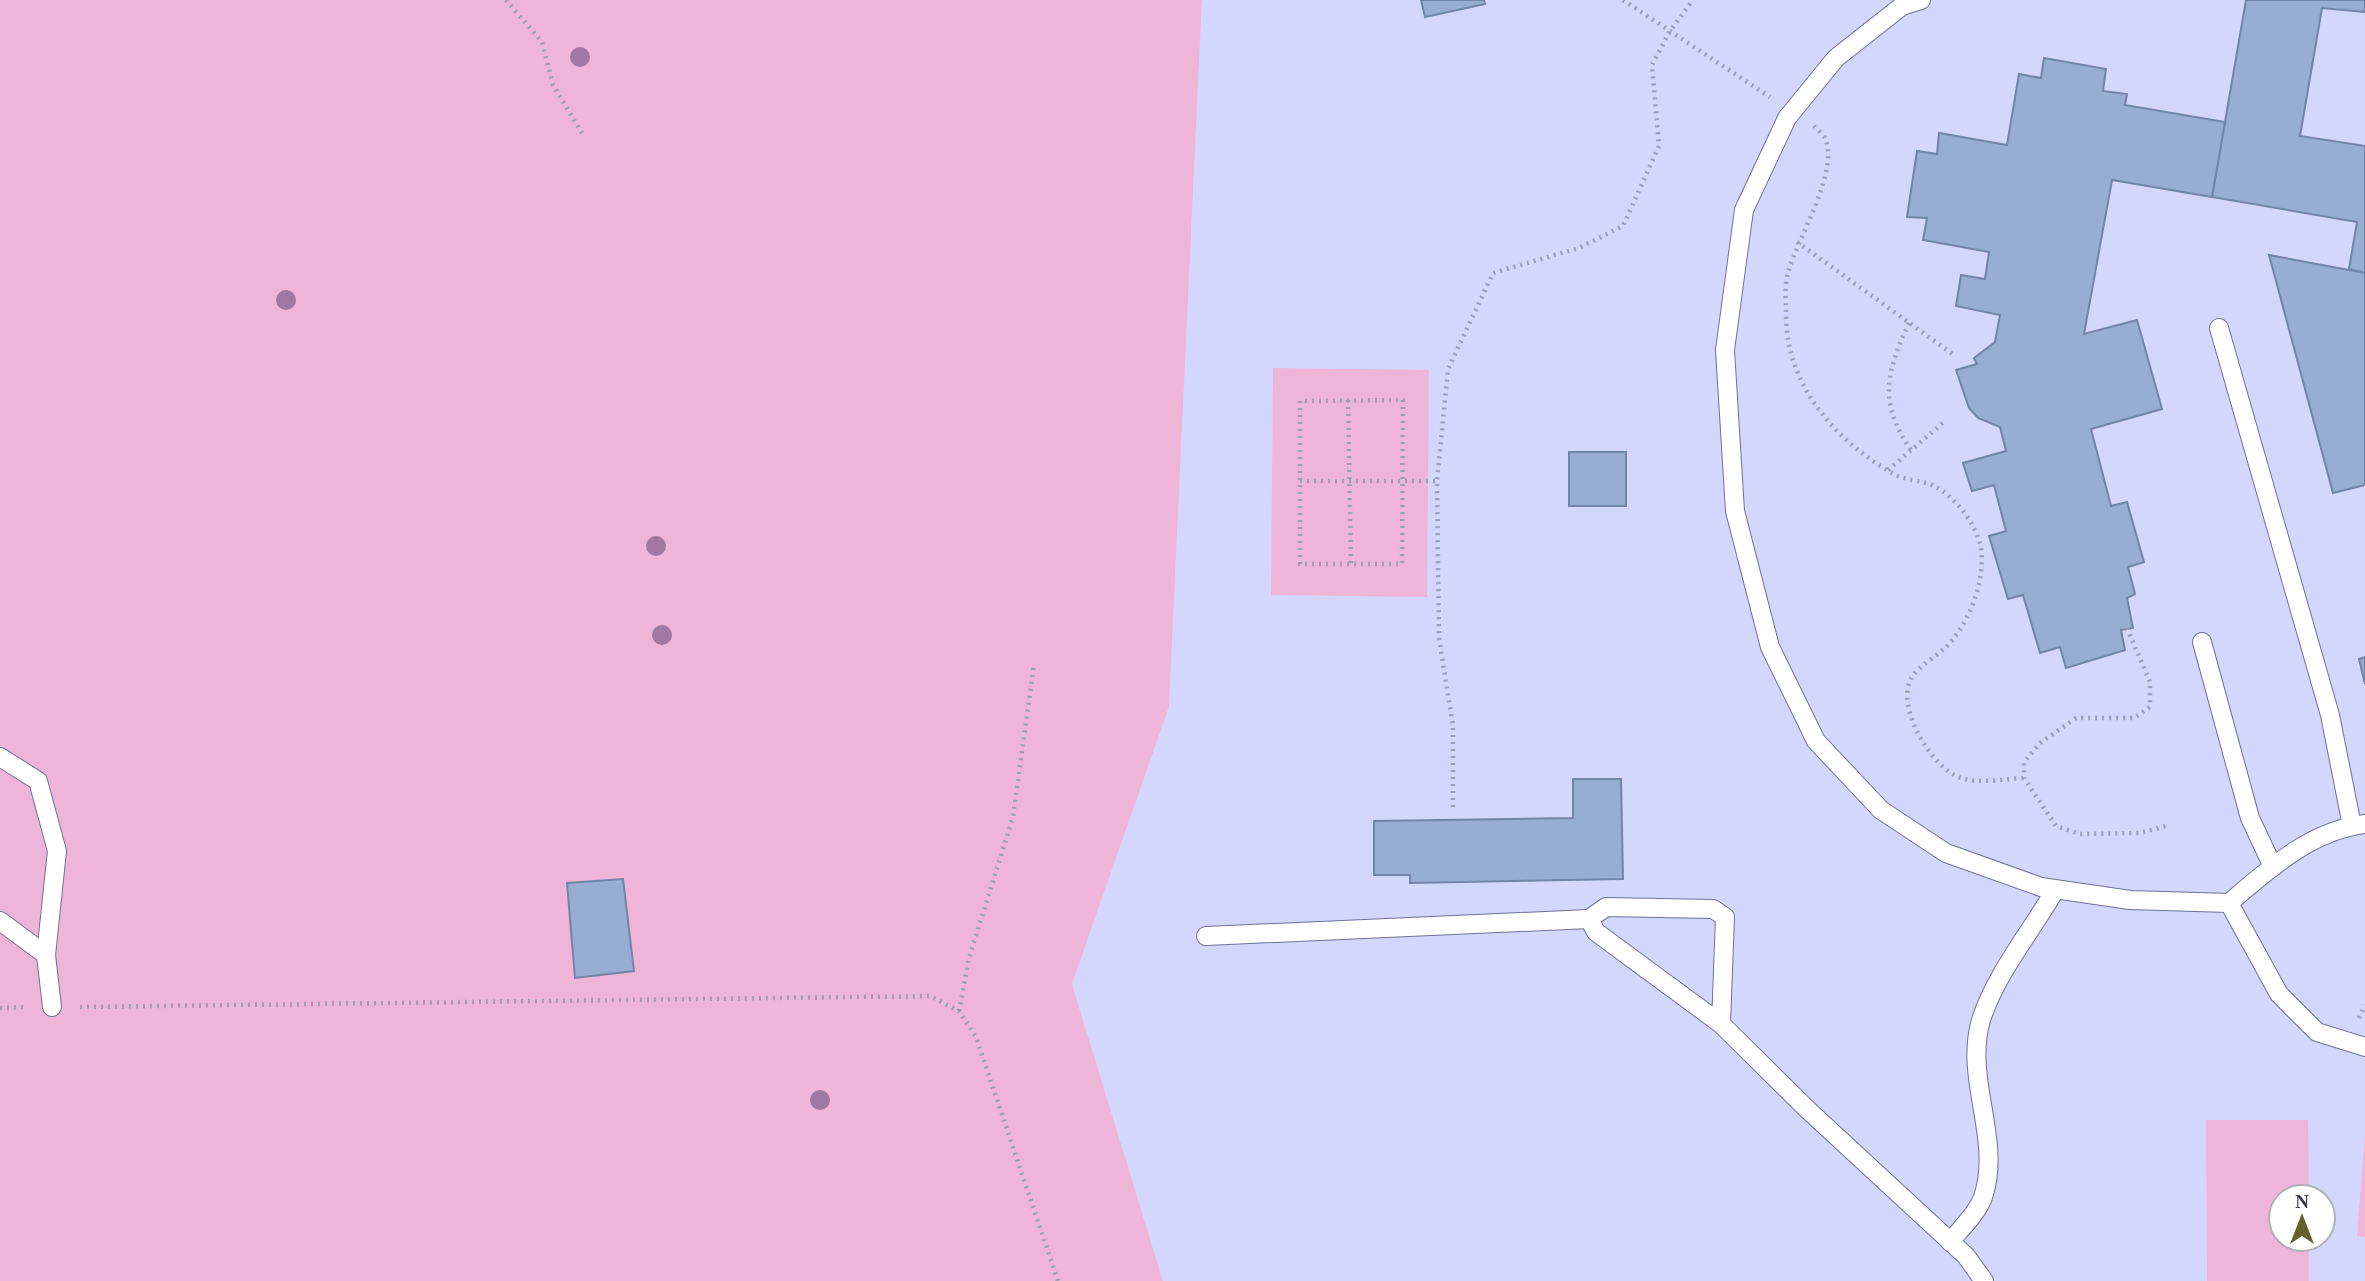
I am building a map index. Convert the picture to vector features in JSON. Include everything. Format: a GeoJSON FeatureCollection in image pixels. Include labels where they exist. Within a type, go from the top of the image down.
{"type":"FeatureCollection","features":[{"type":"Feature","properties":{"kind":"lane"},"geometry":{"type":"LineString","coordinates":[[1921,0],[1902,6],[1836,58],[1787,118],[1744,210],[1725,350],[1735,511],[1770,647],[1816,741],[1881,810],[1946,853],[2055,890],[2130,900],[2229,903],[2289,853],[2358,825],[2330,715],[2219,328]]}},
{"type":"Feature","properties":{"kind":"lane"},"geometry":{"type":"LineString","coordinates":[[2202,642],[2250,818],[2273,867]]}},
{"type":"Feature","properties":{"kind":"lane"},"geometry":{"type":"LineString","coordinates":[[0,757],[38,781],[57,851],[46,955],[52,1007]]}},
{"type":"Feature","properties":{"kind":"lane"},"geometry":{"type":"LineString","coordinates":[[1950,1242],[1984,1197],[1989,1168],[1974,1059],[1981,1019],[2002,975],[2055,890]]}},
{"type":"Feature","properties":{"kind":"lane"},"geometry":{"type":"LineString","coordinates":[[2229,903],[2279,994],[2317,1032],[2365,1047]]}},
{"type":"Feature","properties":{"kind":"lane"},"geometry":{"type":"LineString","coordinates":[[1206,936],[1588,919],[1606,907],[1713,909],[1725,917],[1721,1024]]}},
{"type":"Feature","properties":{"kind":"lane"},"geometry":{"type":"LineString","coordinates":[[1588,919],[1596,932],[1721,1024],[1808,1110],[1950,1242],[1984,1281]]}},
{"type":"Feature","properties":{"kind":"lane"},"geometry":{"type":"LineString","coordinates":[[0,921],[46,955]]}},
{"type":"Feature","properties":{"kind":"path"},"geometry":{"type":"LineString","coordinates":[[506,0],[542,42],[553,85],[582,133]]}},
{"type":"Feature","properties":{"kind":"path"},"geometry":{"type":"LineString","coordinates":[[1623,0],[1777,101]]}},
{"type":"Feature","properties":{"kind":"path"},"geometry":{"type":"LineString","coordinates":[[1453,807],[1453,726],[1439,638],[1437,481],[1448,369],[1493,273],[1580,248],[1623,226],[1659,146],[1652,65],[1670,31],[1693,0]]}},
{"type":"Feature","properties":{"kind":"path"},"geometry":{"type":"LineString","coordinates":[[1812,124],[1825,137],[1827,165],[1819,195],[1797,242],[1786,277],[1786,328],[1799,376],[1825,421],[1861,454],[1888,470],[1935,487],[1951,499],[1972,524],[1981,549],[1977,592],[1966,624],[1948,645],[1912,677],[1908,697],[1912,722],[1939,764],[1961,778],[2024,778]]}},
{"type":"Feature","properties":{"kind":"path"},"geometry":{"type":"LineString","coordinates":[[1797,242],[1954,355]]}},
{"type":"Feature","properties":{"kind":"path"},"geometry":{"type":"LineString","coordinates":[[1909,323],[1891,361],[1888,395],[1894,425],[1911,450]]}},
{"type":"Feature","properties":{"kind":"path"},"geometry":{"type":"LineString","coordinates":[[1348,400],[1351,564]]}},
{"type":"Feature","properties":{"kind":"path"},"geometry":{"type":"LineString","coordinates":[[1403,400],[1402,564],[1300,564],[1300,481],[1300,401],[1403,400]]}},
{"type":"Feature","properties":{"kind":"path"},"geometry":{"type":"LineString","coordinates":[[1888,470],[1945,421]]}},
{"type":"Feature","properties":{"kind":"path"},"geometry":{"type":"LineString","coordinates":[[1300,481],[1437,481]]}},
{"type":"Feature","properties":{"kind":"path"},"geometry":{"type":"LineString","coordinates":[[2127,628],[2150,681],[2150,707],[2134,718],[2076,718],[2040,743],[2024,762],[2024,778],[2056,826],[2080,834],[2140,833],[2166,826]]}},
{"type":"Feature","properties":{"kind":"path"},"geometry":{"type":"LineString","coordinates":[[959,1011],[969,958],[1013,817],[1034,664]]}},
{"type":"Feature","properties":{"kind":"path"},"geometry":{"type":"LineString","coordinates":[[0,1008],[930,996],[959,1011],[976,1037],[1058,1281]]}},
{"type":"Feature","properties":{"kind":"path"},"geometry":{"type":"LineString","coordinates":[[2357,1022],[2365,1005]]}},
{"type":"Feature","properties":{"kind":"shaded area"},"geometry":{"type":"Polygon","coordinates":[[[0,0],[1202,0],[1169,707],[1072,984],[1163,1281],[0,1281],[0,0]]]}},
{"type":"Feature","properties":{"kind":"shaded area"},"geometry":{"type":"Polygon","coordinates":[[[1202,0],[2365,0],[2365,1281],[1163,1281],[1072,984],[1169,707],[1202,0]]]}},
{"type":"Feature","properties":{"kind":"shaded area"},"geometry":{"type":"Polygon","coordinates":[[[1273,368],[1429,370],[1427,597],[1271,595],[1273,368]]]}},
{"type":"Feature","properties":{"kind":"shaded area"},"geometry":{"type":"Polygon","coordinates":[[[2206,1120],[2308,1120],[2309,1183],[2267,1183],[2267,1253],[2309,1253],[2309,1281],[2207,1281],[2206,1120]]]}},
{"type":"Feature","properties":{"kind":"shaded area"},"geometry":{"type":"Polygon","coordinates":[[[2365,1136],[2365,1237],[2357,1236],[2365,1136]]]}},
{"type":"Feature","properties":{"kind":"building"},"geometry":{"type":"Polygon","coordinates":[[[1421,0],[1484,0],[1485,4],[1425,17],[1421,0]]]}},
{"type":"Feature","properties":{"kind":"building"},"geometry":{"type":"Polygon","coordinates":[[[2246,0],[2365,0],[2365,12],[2322,8],[2300,136],[2365,146],[2365,273],[2349,269],[2357,222],[2212,197],[2246,0]]]}},
{"type":"Feature","properties":{"kind":"building"},"geometry":{"type":"Polygon","coordinates":[[[2044,58],[2106,69],[2103,91],[2127,94],[2125,105],[2225,122],[2212,197],[2112,180],[2084,334],[2137,320],[2162,409],[2091,429],[2111,506],[2127,502],[2144,562],[2128,567],[2135,594],[2127,598],[2133,628],[2121,630],[2125,650],[2066,668],[2060,647],[2040,653],[2023,595],[2008,599],[1989,536],[2006,531],[1994,485],[1972,491],[1963,463],[2006,451],[2000,427],[1978,418],[1969,408],[1956,370],[1977,364],[1974,358],[1995,342],[2000,315],[1956,306],[1961,275],[1985,279],[1989,252],[1923,240],[1927,218],[1907,217],[1917,151],[1937,154],[1939,133],[2007,145],[2019,74],[2041,78],[2044,58]]]}},
{"type":"Feature","properties":{"kind":"building"},"geometry":{"type":"Polygon","coordinates":[[[2269,255],[2365,273],[2365,485],[2333,493],[2269,255]]]}},
{"type":"Feature","properties":{"kind":"building"},"geometry":{"type":"Polygon","coordinates":[[[1569,452],[1626,452],[1626,506],[1569,506],[1569,452]]]}},
{"type":"Feature","properties":{"kind":"building"},"geometry":{"type":"Polygon","coordinates":[[[2365,657],[2365,684],[2359,659],[2365,657]]]}},
{"type":"Feature","properties":{"kind":"building"},"geometry":{"type":"Polygon","coordinates":[[[1573,779],[1621,779],[1623,879],[1410,883],[1410,875],[1374,875],[1374,821],[1573,818],[1573,779]]]}},
{"type":"Feature","properties":{"kind":"building"},"geometry":{"type":"Polygon","coordinates":[[[623,879],[634,971],[575,978],[567,883],[623,879]]]}}]}
